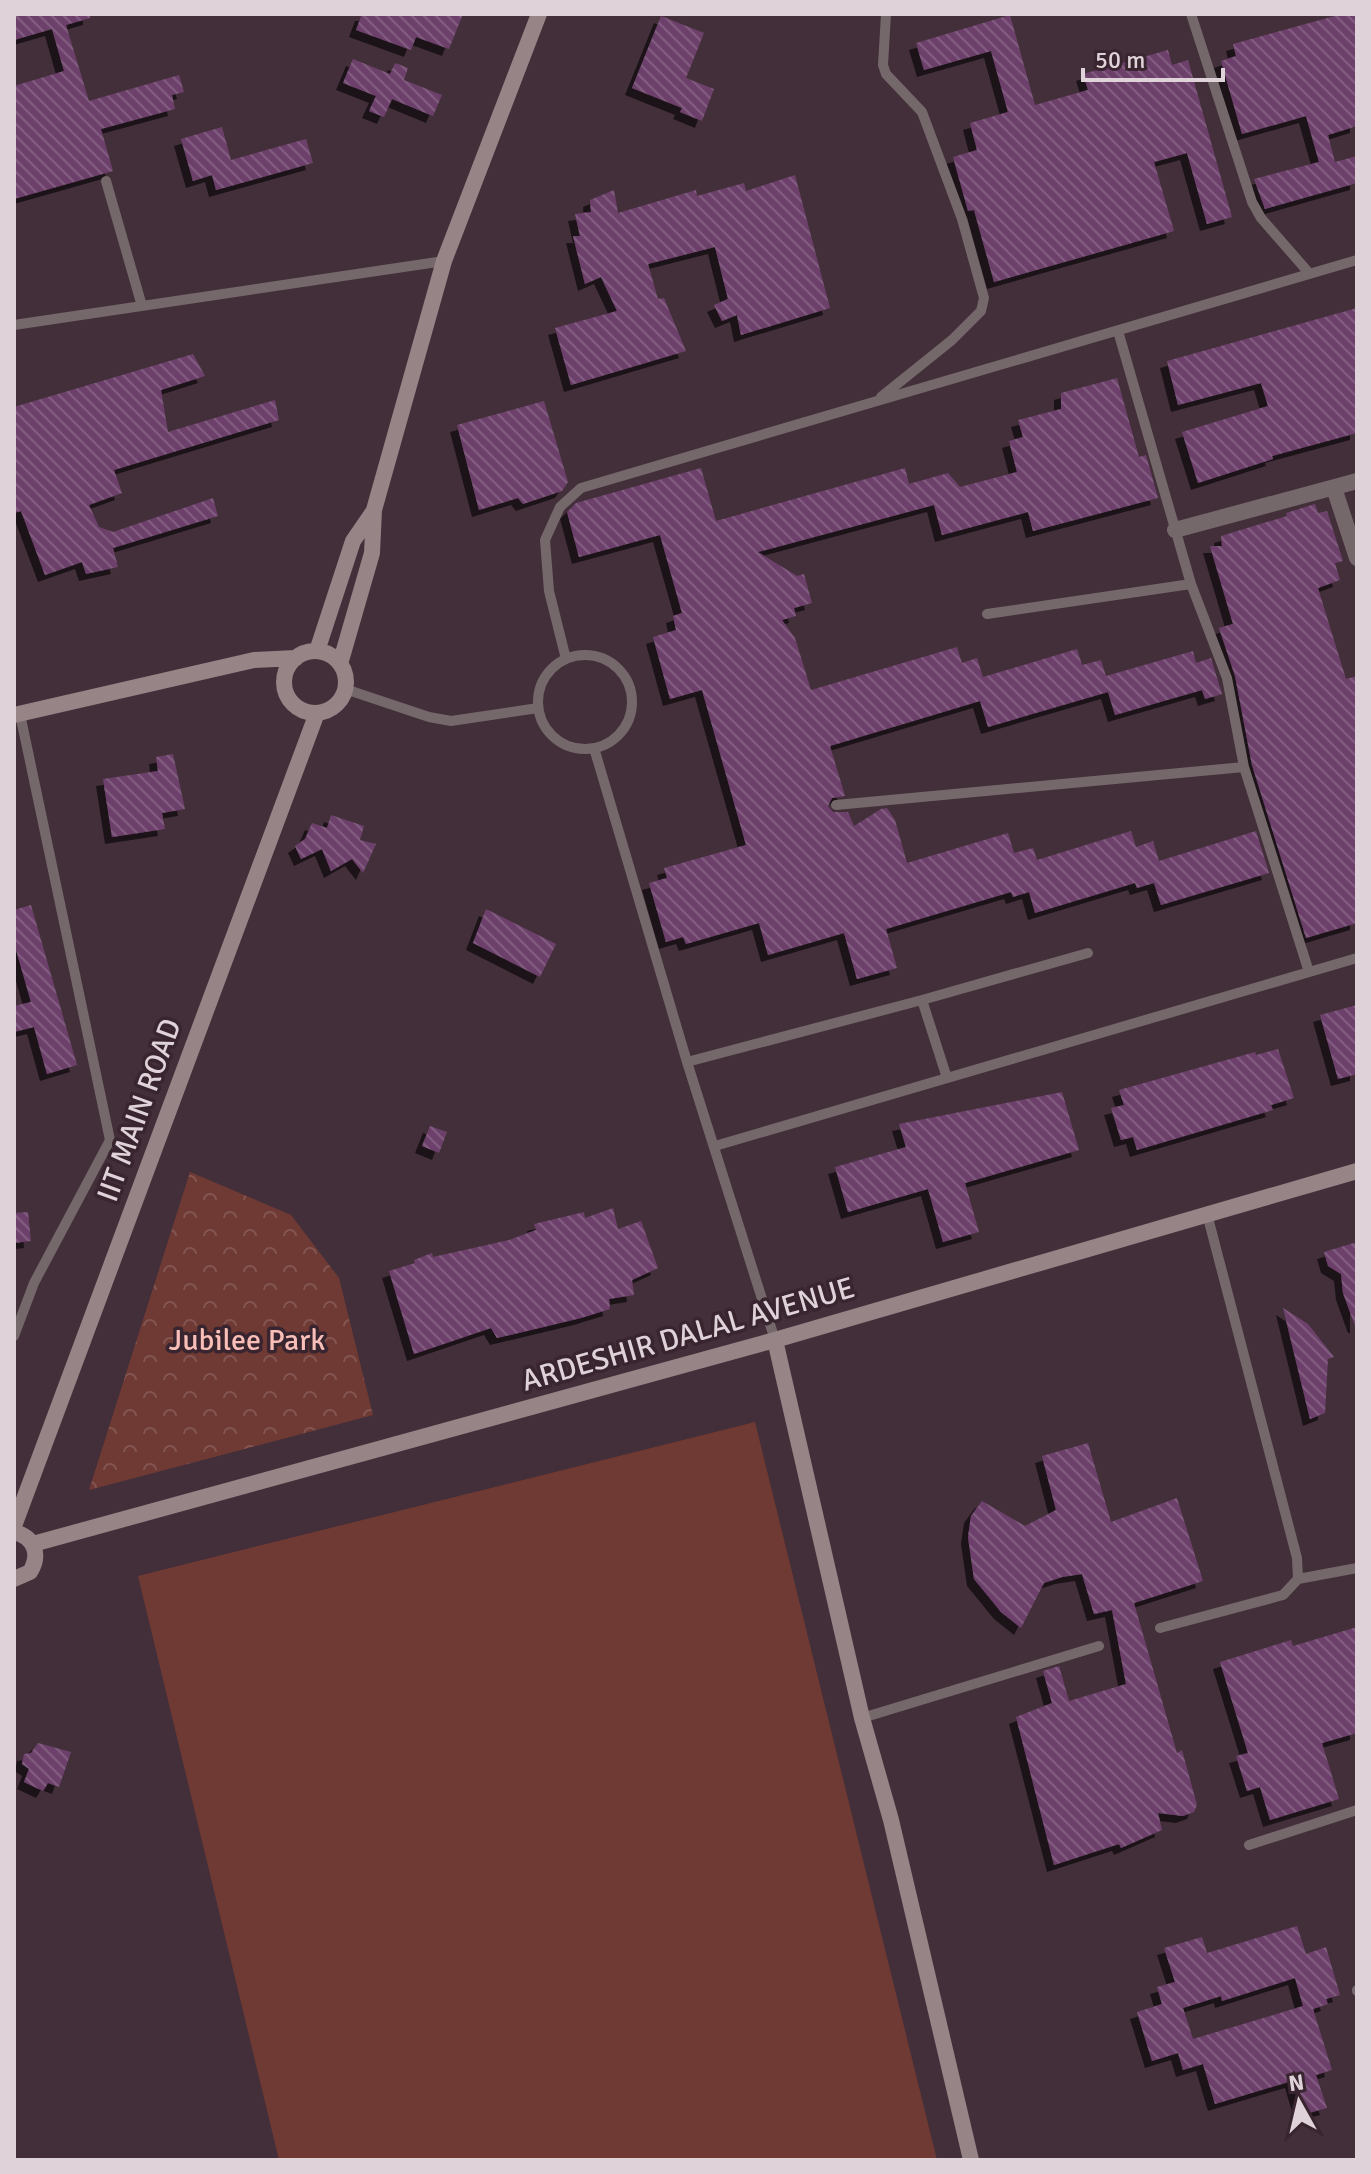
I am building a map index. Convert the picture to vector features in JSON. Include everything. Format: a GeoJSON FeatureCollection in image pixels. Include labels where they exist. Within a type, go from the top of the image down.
{"type":"FeatureCollection","features":[{"type":"Feature","properties":{"kind":"street"},"geometry":{"type":"LineString","coordinates":[[340,664],[372,553],[374,510],[444,261],[539,14]]}},
{"type":"Feature","properties":{"kind":"street"},"geometry":{"type":"LineString","coordinates":[[1175,530],[1357,481]]}},
{"type":"Feature","properties":{"kind":"street"},"geometry":{"type":"LineString","coordinates":[[1334,488],[1357,558]]}},
{"type":"Feature","properties":{"kind":"street"},"geometry":{"type":"LineString","coordinates":[[317,651],[353,541],[374,510]]}},
{"type":"Feature","properties":{"kind":"street"},"geometry":{"type":"LineString","coordinates":[[17,714],[254,660],[296,658],[317,651],[326,653],[340,664],[346,681],[345,689],[335,705],[317,713],[299,708],[286,693],[285,674],[296,658]]}},
{"type":"Feature","properties":{"kind":"street","name":"IIT MAIN ROAD"},"geometry":{"type":"LineString","coordinates":[[14,1526],[317,713]]}},
{"type":"Feature","properties":{"kind":"street","name":"ARDESHIR DALAL AVENUE"},"geometry":{"type":"LineString","coordinates":[[33,1544],[775,1340],[1357,1171]]}},
{"type":"Feature","properties":{"kind":"street"},"geometry":{"type":"LineString","coordinates":[[775,1340],[862,1718],[891,1820],[971,2160]]}},
{"type":"Feature","properties":{"kind":"street"},"geometry":{"type":"LineString","coordinates":[[14,1532],[24,1535],[35,1551],[34,1565],[24,1576],[14,1579]]}},
{"type":"Feature","properties":{"kind":"lane"},"geometry":{"type":"LineString","coordinates":[[876,402],[952,340],[981,311],[984,298],[962,219],[922,112],[886,74],[883,65],[886,14]]}},
{"type":"Feature","properties":{"kind":"lane"},"geometry":{"type":"LineString","coordinates":[[1191,14],[1252,202],[1261,218],[1309,273]]}},
{"type":"Feature","properties":{"kind":"lane"},"geometry":{"type":"LineString","coordinates":[[106,181],[142,306]]}},
{"type":"Feature","properties":{"kind":"lane"},"geometry":{"type":"LineString","coordinates":[[566,659],[549,591],[545,540],[560,507],[581,488],[1357,260]]}},
{"type":"Feature","properties":{"kind":"lane"},"geometry":{"type":"LineString","coordinates":[[14,325],[444,261]]}},
{"type":"Feature","properties":{"kind":"lane"},"geometry":{"type":"LineString","coordinates":[[1118,331],[1191,584],[1227,678],[1244,767],[1309,972]]}},
{"type":"Feature","properties":{"kind":"lane"},"geometry":{"type":"LineString","coordinates":[[987,614],[1191,584]]}},
{"type":"Feature","properties":{"kind":"lane"},"geometry":{"type":"LineString","coordinates":[[580,655],[596,656],[611,662],[623,673],[633,703],[626,726],[609,743],[578,749],[563,744],[551,735],[542,722],[538,708],[538,693],[553,667],[580,655]]}},
{"type":"Feature","properties":{"kind":"lane"},"geometry":{"type":"LineString","coordinates":[[345,689],[429,717],[451,721],[538,708]]}},
{"type":"Feature","properties":{"kind":"lane"},"geometry":{"type":"LineString","coordinates":[[14,1336],[34,1283],[110,1140],[17,714]]}},
{"type":"Feature","properties":{"kind":"lane"},"geometry":{"type":"LineString","coordinates":[[594,748],[687,1062],[775,1340]]}},
{"type":"Feature","properties":{"kind":"lane"},"geometry":{"type":"LineString","coordinates":[[836,805],[1244,767]]}},
{"type":"Feature","properties":{"kind":"lane"},"geometry":{"type":"LineString","coordinates":[[687,1062],[1088,953]]}},
{"type":"Feature","properties":{"kind":"lane"},"geometry":{"type":"LineString","coordinates":[[715,1146],[1357,958]]}},
{"type":"Feature","properties":{"kind":"lane"},"geometry":{"type":"LineString","coordinates":[[922,1000],[947,1078]]}},
{"type":"Feature","properties":{"kind":"lane"},"geometry":{"type":"LineString","coordinates":[[1207,1214],[1297,1558],[1298,1579]]}},
{"type":"Feature","properties":{"kind":"lane"},"geometry":{"type":"LineString","coordinates":[[1160,1628],[1283,1595],[1298,1579],[1357,1568]]}},
{"type":"Feature","properties":{"kind":"lane"},"geometry":{"type":"LineString","coordinates":[[862,1718],[1099,1646]]}},
{"type":"Feature","properties":{"kind":"lane"},"geometry":{"type":"LineString","coordinates":[[1249,1845],[1357,1810]]}},
{"type":"Feature","properties":{"kind":"green space","name":"Jubilee Park"},"geometry":{"type":"Polygon","coordinates":[[[190,1172],[291,1215],[339,1278],[373,1415],[89,1490],[190,1172]]]}},
{"type":"Feature","properties":{"kind":"green space"},"geometry":{"type":"Polygon","coordinates":[[[755,1422],[937,2160],[279,2160],[138,1576],[755,1422]]]}},
{"type":"Feature","properties":{"kind":"building"},"geometry":{"type":"Polygon","coordinates":[[[14,14],[90,14],[90,18],[66,25],[89,101],[179,75],[184,92],[172,95],[175,109],[101,129],[113,171],[14,199],[14,86],[64,71],[52,29],[14,40],[14,14]]]}},
{"type":"Feature","properties":{"kind":"building"},"geometry":{"type":"Polygon","coordinates":[[[362,14],[463,14],[449,49],[416,37],[411,50],[356,30],[362,14]]]}},
{"type":"Feature","properties":{"kind":"building"},"geometry":{"type":"Polygon","coordinates":[[[1342,14],[1357,14],[1357,126],[1328,135],[1335,162],[1357,156],[1357,183],[1265,209],[1254,179],[1319,162],[1306,116],[1242,134],[1221,61],[1236,56],[1233,44],[1342,14]]]}},
{"type":"Feature","properties":{"kind":"building"},"geometry":{"type":"Polygon","coordinates":[[[1010,15],[1035,105],[1088,90],[1083,74],[1168,50],[1172,65],[1188,60],[1232,217],[1207,224],[1187,153],[1154,162],[1174,231],[994,282],[974,210],[968,211],[953,157],[977,150],[970,123],[1008,112],[991,51],[924,70],[916,43],[1010,15]]]}},
{"type":"Feature","properties":{"kind":"building"},"geometry":{"type":"Polygon","coordinates":[[[661,16],[704,33],[686,78],[714,89],[702,121],[680,112],[682,108],[632,88],[661,16]]]}},
{"type":"Feature","properties":{"kind":"building"},"geometry":{"type":"Polygon","coordinates":[[[353,59],[390,74],[395,63],[408,68],[404,80],[442,95],[433,116],[392,99],[384,117],[369,111],[376,96],[343,83],[353,59]]]}},
{"type":"Feature","properties":{"kind":"building"},"geometry":{"type":"Polygon","coordinates":[[[222,127],[231,160],[306,139],[313,163],[216,190],[212,175],[193,181],[181,139],[222,127]]]}},
{"type":"Feature","properties":{"kind":"building"},"geometry":{"type":"Polygon","coordinates":[[[795,175],[830,308],[741,335],[737,315],[722,321],[714,305],[728,299],[715,247],[648,264],[658,299],[664,298],[686,351],[571,385],[555,328],[617,311],[601,277],[585,284],[573,236],[580,236],[575,214],[591,212],[590,200],[614,190],[618,213],[696,190],[697,196],[744,183],[746,191],[795,175]]]}},
{"type":"Feature","properties":{"kind":"building"},"geometry":{"type":"Polygon","coordinates":[[[1357,308],[1357,433],[1272,456],[1273,459],[1198,483],[1182,432],[1268,406],[1261,383],[1178,405],[1167,361],[1357,308]]]}},
{"type":"Feature","properties":{"kind":"building"},"geometry":{"type":"Polygon","coordinates":[[[193,354],[205,376],[161,390],[168,432],[275,400],[279,420],[114,470],[122,493],[89,505],[99,527],[113,532],[213,498],[218,516],[113,548],[118,567],[86,574],[82,562],[45,575],[21,511],[14,513],[14,407],[193,354]]]}},
{"type":"Feature","properties":{"kind":"building"},"geometry":{"type":"Polygon","coordinates":[[[1117,378],[1139,457],[1146,455],[1158,498],[1033,531],[1028,512],[942,535],[934,505],[758,552],[797,576],[804,574],[812,603],[794,608],[796,616],[782,620],[795,638],[811,690],[957,647],[962,663],[977,658],[983,677],[1077,649],[1082,665],[1101,660],[1106,676],[1193,651],[1196,663],[1211,658],[1222,694],[1205,699],[1202,690],[1115,715],[1108,692],[988,727],[980,701],[830,746],[845,796],[832,798],[828,806],[833,812],[848,812],[854,826],[887,808],[895,820],[907,863],[1008,833],[1014,853],[1033,848],[1037,860],[1131,831],[1136,847],[1153,841],[1159,861],[1256,831],[1269,873],[1161,905],[1154,883],[1137,888],[1135,883],[1035,913],[1029,892],[1013,897],[1011,892],[886,929],[897,968],[857,979],[844,933],[768,955],[759,923],[686,944],[683,937],[666,942],[649,883],[667,878],[664,868],[746,845],[702,690],[670,699],[653,637],[676,630],[673,616],[682,613],[660,535],[579,557],[567,512],[576,503],[701,468],[716,521],[905,468],[909,484],[948,473],[960,487],[1017,472],[1009,441],[1023,437],[1018,420],[1061,409],[1061,393],[1117,378]]]}},
{"type":"Feature","properties":{"kind":"building"},"geometry":{"type":"Polygon","coordinates":[[[544,401],[568,482],[562,491],[523,504],[518,498],[479,510],[457,425],[544,401]]]}},
{"type":"Feature","properties":{"kind":"building"},"geometry":{"type":"Polygon","coordinates":[[[1315,504],[1318,513],[1327,511],[1343,561],[1335,563],[1340,580],[1318,588],[1346,679],[1357,676],[1357,923],[1306,938],[1252,765],[1235,676],[1219,628],[1233,624],[1210,546],[1222,546],[1221,536],[1315,504]]]}},
{"type":"Feature","properties":{"kind":"building"},"geometry":{"type":"Polygon","coordinates":[[[173,754],[185,809],[162,813],[165,829],[112,837],[103,779],[158,771],[156,757],[173,754]]]}},
{"type":"Feature","properties":{"kind":"building"},"geometry":{"type":"Polygon","coordinates":[[[331,815],[364,826],[360,840],[376,844],[363,873],[352,859],[331,871],[322,849],[301,859],[295,846],[305,839],[312,823],[327,828],[331,815]]]}},
{"type":"Feature","properties":{"kind":"building"},"geometry":{"type":"Polygon","coordinates":[[[31,905],[77,1065],[47,1074],[34,1027],[14,1032],[14,1006],[31,1002],[14,943],[14,910],[31,905]]]}},
{"type":"Feature","properties":{"kind":"building"},"geometry":{"type":"Polygon","coordinates":[[[486,909],[556,944],[540,977],[473,943],[486,909]]]}},
{"type":"Feature","properties":{"kind":"building"},"geometry":{"type":"Polygon","coordinates":[[[1357,1005],[1357,1074],[1338,1079],[1320,1015],[1357,1005]]]}},
{"type":"Feature","properties":{"kind":"building"},"geometry":{"type":"Polygon","coordinates":[[[1278,1049],[1294,1098],[1271,1105],[1273,1110],[1137,1150],[1133,1137],[1121,1140],[1111,1108],[1124,1105],[1119,1090],[1255,1052],[1256,1055],[1278,1049]]]}},
{"type":"Feature","properties":{"kind":"building"},"geometry":{"type":"Polygon","coordinates":[[[1062,1092],[1079,1150],[965,1183],[979,1232],[943,1242],[928,1189],[848,1212],[835,1167],[906,1147],[899,1124],[1062,1092]]]}},
{"type":"Feature","properties":{"kind":"building"},"geometry":{"type":"Polygon","coordinates":[[[430,1126],[447,1132],[439,1153],[422,1146],[430,1126]]]}},
{"type":"Feature","properties":{"kind":"building"},"geometry":{"type":"Polygon","coordinates":[[[613,1208],[618,1229],[641,1221],[658,1268],[632,1280],[634,1295],[609,1299],[610,1309],[581,1318],[497,1338],[491,1328],[414,1354],[389,1271],[415,1263],[414,1260],[432,1253],[433,1257],[509,1240],[536,1230],[534,1224],[584,1212],[585,1218],[613,1208]]]}},
{"type":"Feature","properties":{"kind":"building"},"geometry":{"type":"Polygon","coordinates":[[[28,1212],[31,1241],[14,1243],[14,1213],[28,1212]]]}},
{"type":"Feature","properties":{"kind":"building"},"geometry":{"type":"Polygon","coordinates":[[[1357,1242],[1355,1326],[1343,1293],[1341,1274],[1328,1266],[1324,1252],[1357,1242]]]}},
{"type":"Feature","properties":{"kind":"building"},"geometry":{"type":"Polygon","coordinates":[[[1283,1308],[1308,1324],[1334,1357],[1328,1359],[1325,1413],[1310,1419],[1283,1308]]]}},
{"type":"Feature","properties":{"kind":"building"},"geometry":{"type":"Polygon","coordinates":[[[1088,1443],[1111,1522],[1177,1498],[1203,1581],[1134,1603],[1177,1753],[1182,1750],[1197,1805],[1194,1812],[1183,1816],[1158,1813],[1162,1830],[1121,1848],[1119,1844],[1054,1865],[1016,1717],[1052,1703],[1043,1671],[1059,1666],[1069,1701],[1126,1684],[1112,1610],[1094,1614],[1082,1574],[1062,1577],[1044,1583],[1021,1628],[1001,1612],[974,1579],[968,1537],[971,1516],[982,1501],[1025,1526],[1056,1510],[1042,1456],[1088,1443]]]}},
{"type":"Feature","properties":{"kind":"building"},"geometry":{"type":"Polygon","coordinates":[[[1357,1627],[1357,1733],[1322,1743],[1339,1799],[1270,1820],[1260,1787],[1247,1791],[1236,1756],[1248,1753],[1220,1662],[1291,1640],[1293,1646],[1357,1627]]]}},
{"type":"Feature","properties":{"kind":"building"},"geometry":{"type":"Polygon","coordinates":[[[38,1743],[71,1752],[59,1787],[48,1783],[43,1791],[24,1782],[29,1769],[22,1764],[24,1754],[31,1753],[38,1743]]]}},
{"type":"Feature","properties":{"kind":"building"},"geometry":{"type":"Polygon","coordinates":[[[1297,1926],[1306,1954],[1326,1947],[1340,1995],[1326,1999],[1328,2004],[1313,2009],[1332,2070],[1316,2075],[1327,2108],[1302,2115],[1292,2081],[1215,2104],[1203,2064],[1183,2070],[1178,2053],[1152,2061],[1137,2012],[1162,2004],[1157,1987],[1175,1982],[1164,1948],[1202,1937],[1207,1953],[1297,1926]],[[1295,1978],[1222,2001],[1221,1996],[1183,2008],[1193,2039],[1303,2006],[1295,1978]]]}}]}
